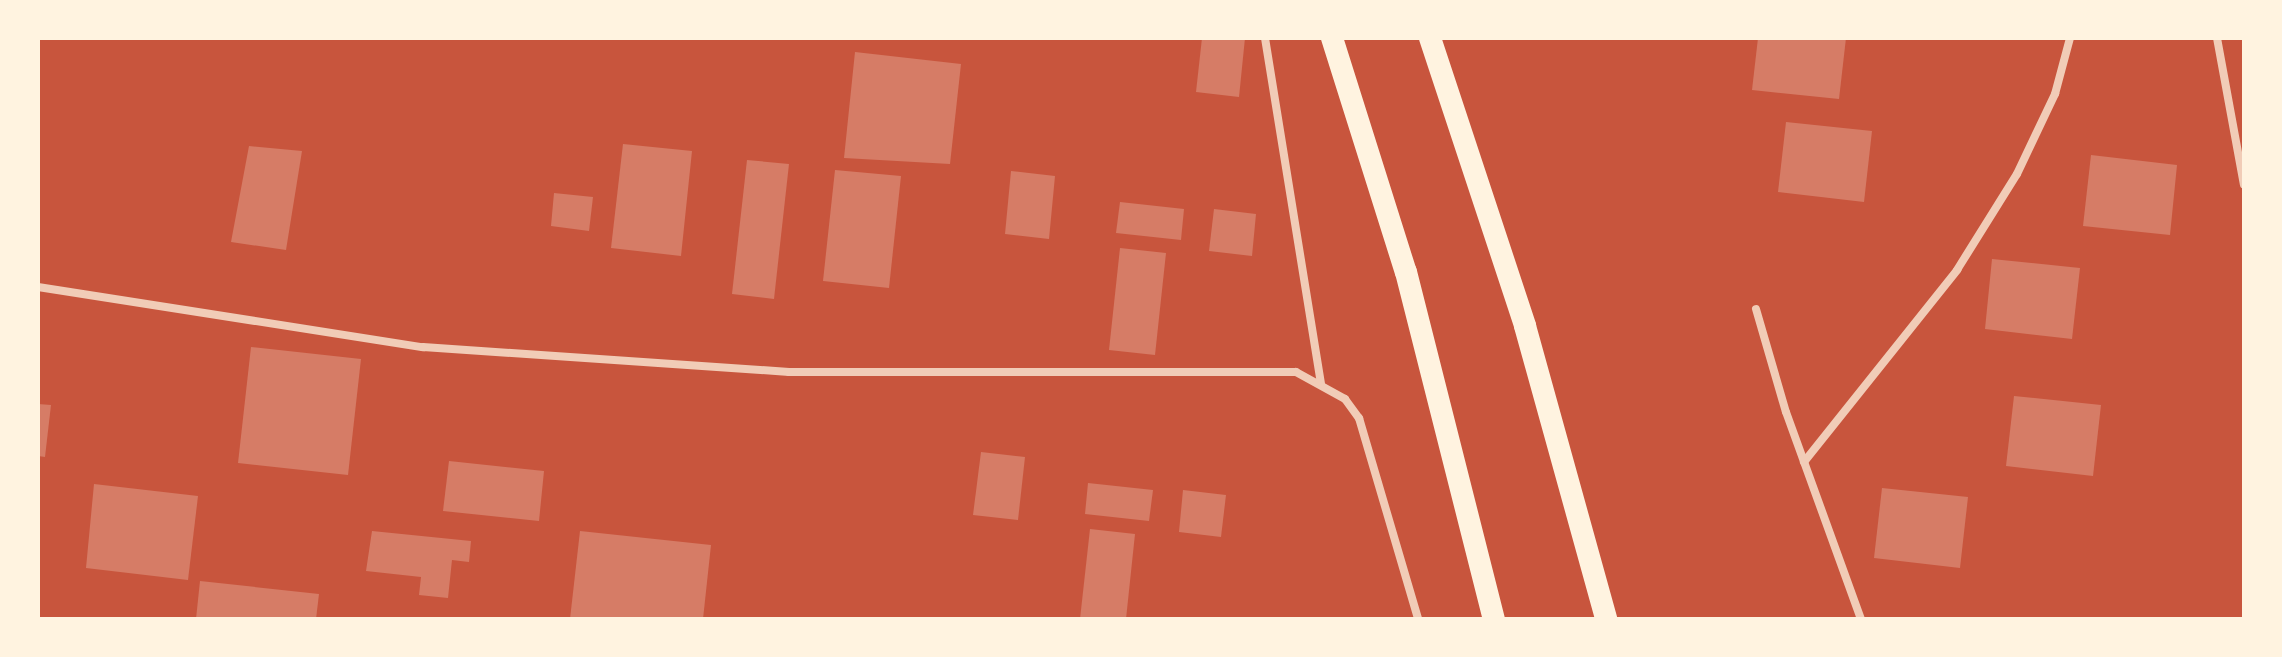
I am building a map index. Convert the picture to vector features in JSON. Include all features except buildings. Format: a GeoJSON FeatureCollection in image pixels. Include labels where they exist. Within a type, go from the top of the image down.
{"type":"FeatureCollection","features":[{"type":"Feature","properties":{"kind":"highway"},"geometry":{"type":"LineString","coordinates":[[1332,38],[1406,272],[1494,619]]}},
{"type":"Feature","properties":{"kind":"highway"},"geometry":{"type":"LineString","coordinates":[[1430,38],[1525,326],[1606,619]]}},
{"type":"Feature","properties":{"kind":"street"},"geometry":{"type":"LineString","coordinates":[[1265,38],[1321,383]]}},
{"type":"Feature","properties":{"kind":"street"},"geometry":{"type":"LineString","coordinates":[[1804,462],[1957,270],[2017,174],[2055,94],[2070,38]]}},
{"type":"Feature","properties":{"kind":"street"},"geometry":{"type":"LineString","coordinates":[[2217,38],[2244,185]]}},
{"type":"Feature","properties":{"kind":"street"},"geometry":{"type":"LineString","coordinates":[[38,287],[423,347],[789,372],[1296,372],[1321,383],[1345,399],[1359,418],[1418,619]]}},
{"type":"Feature","properties":{"kind":"street"},"geometry":{"type":"LineString","coordinates":[[1756,309],[1804,462],[1861,619]]}}]}
